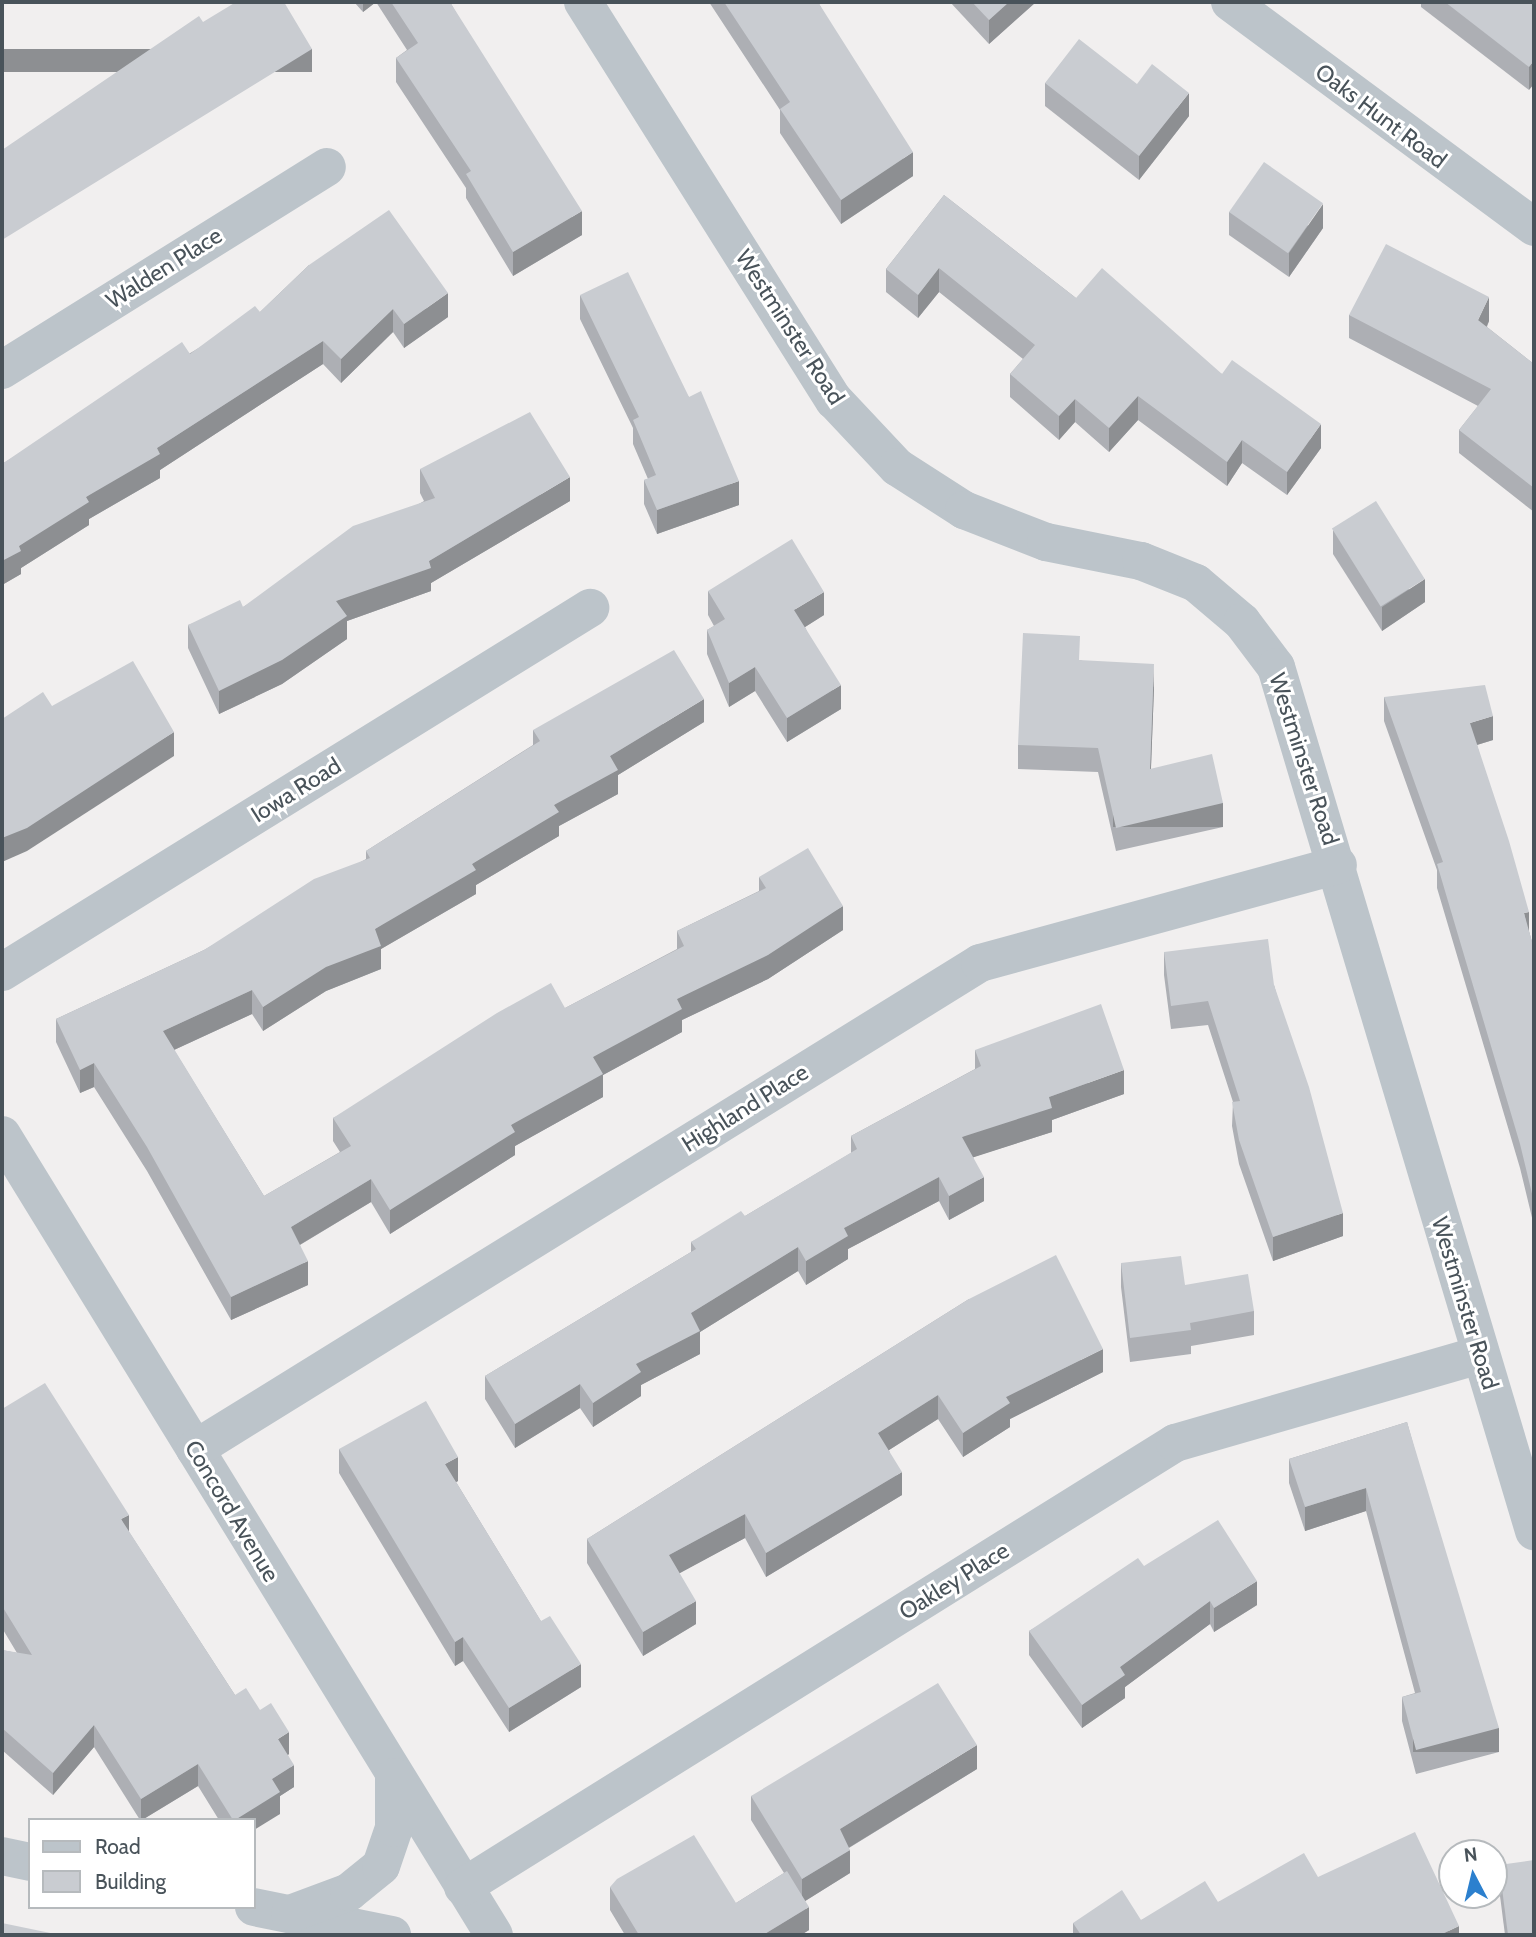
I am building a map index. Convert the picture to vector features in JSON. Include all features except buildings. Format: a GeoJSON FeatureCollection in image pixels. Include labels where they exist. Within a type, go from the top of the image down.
{"type":"FeatureCollection","features":[{"type":"Feature","properties":{"kind":"street","name":"Westminster Road"},"geometry":{"type":"LineString","coordinates":[[583,2],[834,400],[897,467],[964,510],[1046,541],[1170,571],[1242,622],[1286,690],[1534,1531]]}},
{"type":"Feature","properties":{"kind":"street","name":"Oaks Hunt Road"},"geometry":{"type":"LineString","coordinates":[[1230,2],[1519,200],[1534,227]]}},
{"type":"Feature","properties":{"kind":"street","name":"Walden Place"},"geometry":{"type":"LineString","coordinates":[[2,370],[327,167]]}},
{"type":"Feature","properties":{"kind":"street","name":"Iowa Road"},"geometry":{"type":"LineString","coordinates":[[2,972],[590,608]]}},
{"type":"Feature","properties":{"kind":"street","name":"Highland Place"},"geometry":{"type":"LineString","coordinates":[[195,1449],[980,962],[1338,864]]}},
{"type":"Feature","properties":{"kind":"street","name":"Concord Avenue"},"geometry":{"type":"LineString","coordinates":[[2,1135],[394,1777],[494,1935]]}},
{"type":"Feature","properties":{"kind":"street","name":"Oakley Place"},"geometry":{"type":"LineString","coordinates":[[463,1887],[1175,1443],[1480,1355]]}},
{"type":"Feature","properties":{"kind":"street"},"geometry":{"type":"LineString","coordinates":[[272,1911],[349,1892],[381,1866],[394,1828],[394,1777]]}},
{"type":"Feature","properties":{"kind":"street"},"geometry":{"type":"LineString","coordinates":[[2,1856],[28,1862]]}},
{"type":"Feature","properties":{"kind":"street"},"geometry":{"type":"LineString","coordinates":[[272,1911],[392,1935]]}}]}
